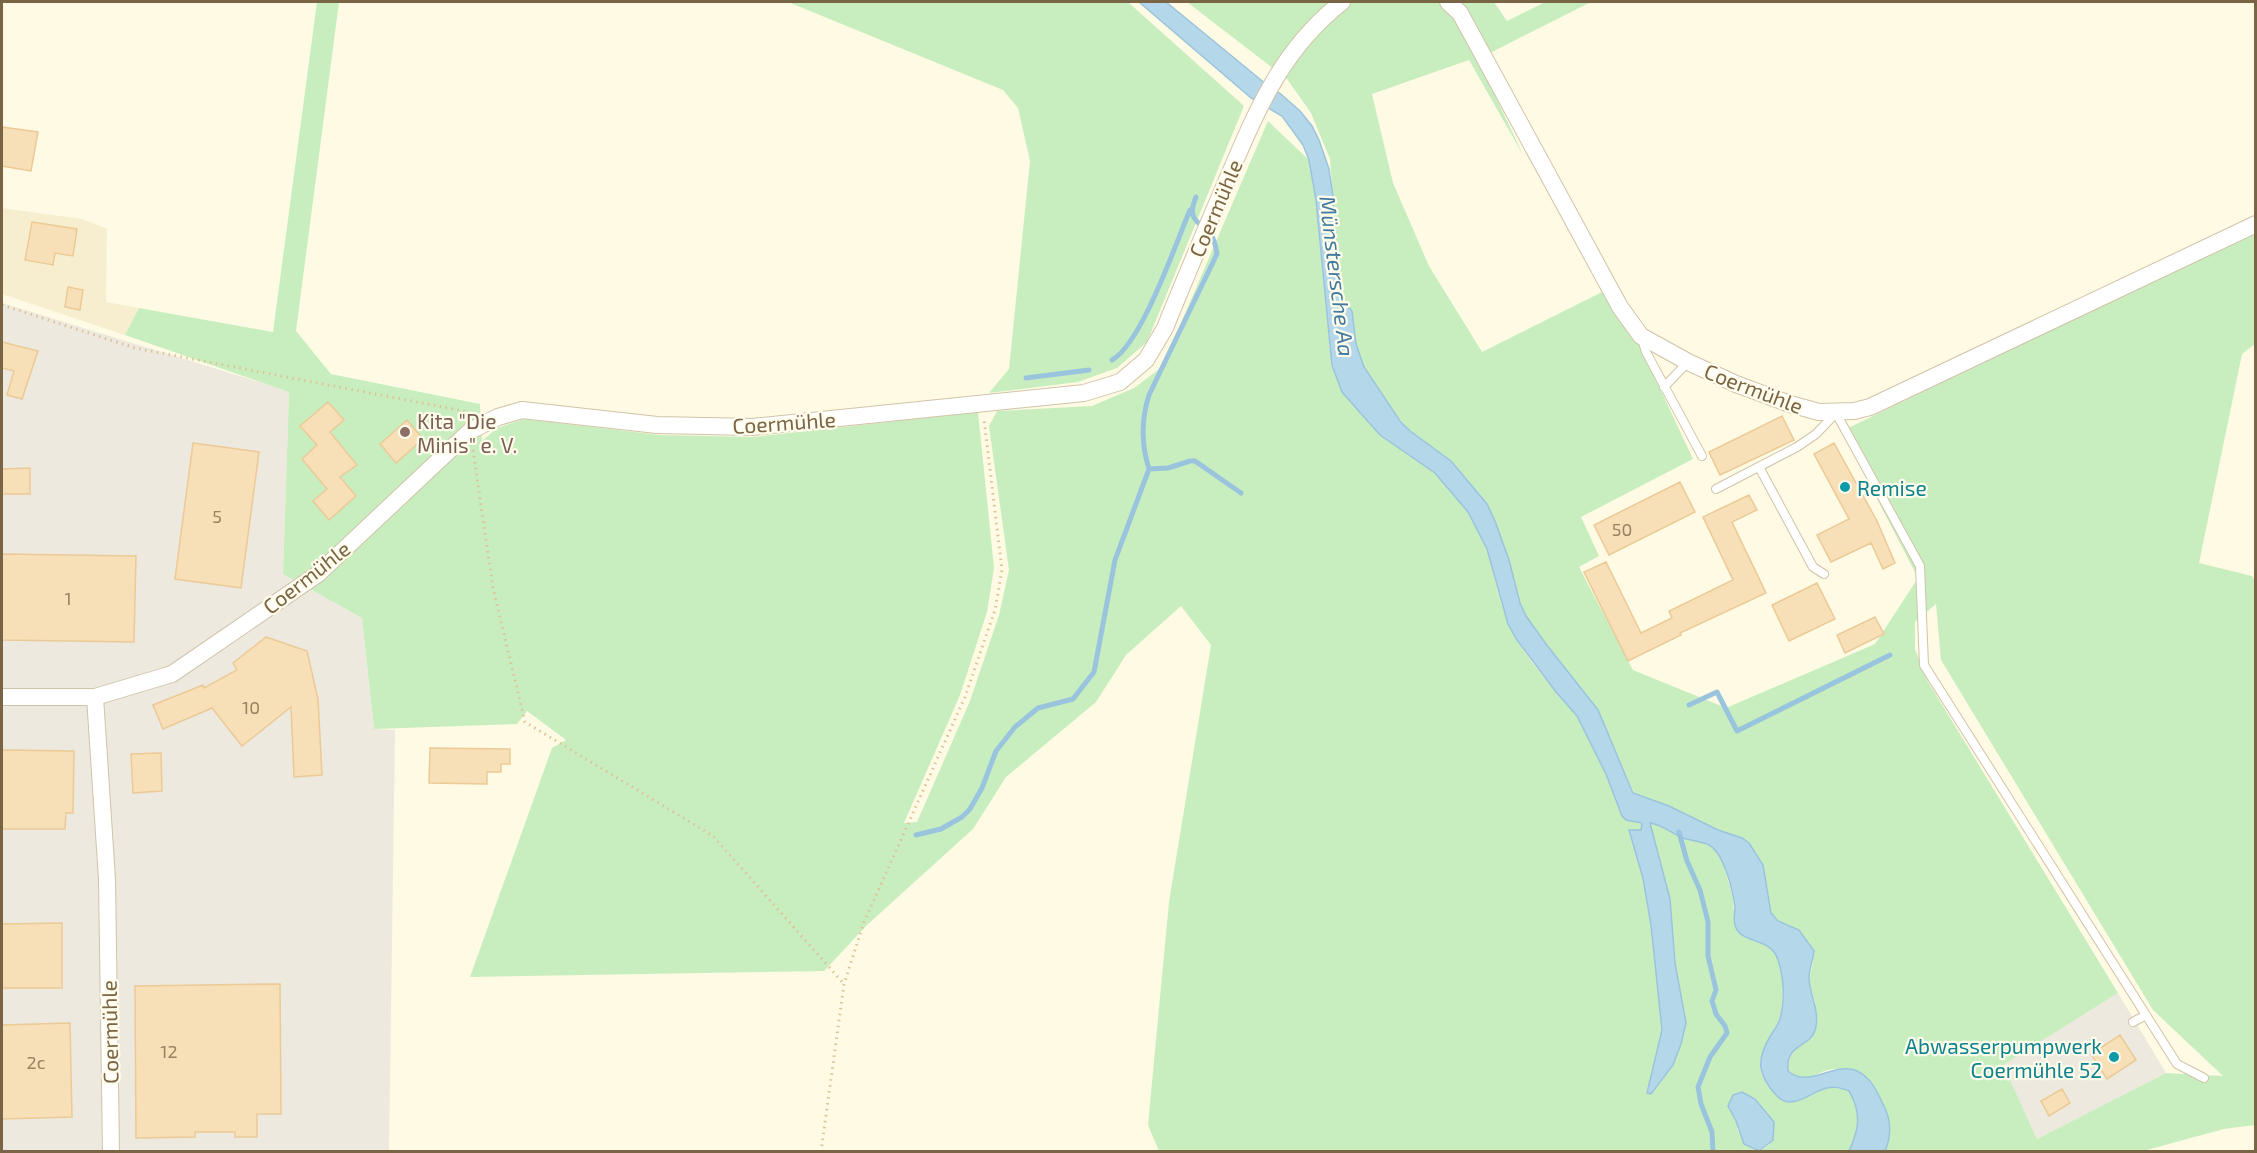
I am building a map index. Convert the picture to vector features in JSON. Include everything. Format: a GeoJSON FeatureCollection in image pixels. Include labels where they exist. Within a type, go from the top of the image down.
{"type":"FeatureCollection","features":[{"type":"Feature","properties":{"kind":"street","name":"Coermühle"},"geometry":{"type":"LineString","coordinates":[[2,697],[94,697],[172,674],[318,574],[470,431],[498,417],[522,410],[657,425],[752,427],[1084,393],[1120,382],[1146,360],[1165,328],[1252,121],[1276,74],[1319,20],[1342,2]]}},
{"type":"Feature","properties":{"kind":"street","name":"Coermühle"},"geometry":{"type":"LineString","coordinates":[[1448,2],[1460,13],[1620,307],[1641,336],[1688,362],[1736,384],[1819,412],[1854,411],[1870,407],[2256,224]]}},
{"type":"Feature","properties":{"kind":"street","name":"Coermühle"},"geometry":{"type":"LineString","coordinates":[[94,697],[107,879],[111,1152]]}},
{"type":"Feature","properties":{"kind":"lane"},"geometry":{"type":"LineString","coordinates":[[1641,336],[1646,352],[1702,456]]}},
{"type":"Feature","properties":{"kind":"lane"},"geometry":{"type":"LineString","coordinates":[[1664,387],[1688,362]]}},
{"type":"Feature","properties":{"kind":"lane"},"geometry":{"type":"LineString","coordinates":[[1716,489],[1797,447],[1816,434],[1836,412],[1920,566],[1924,665],[2177,1064],[2204,1077]]}},
{"type":"Feature","properties":{"kind":"lane"},"geometry":{"type":"LineString","coordinates":[[1759,466],[1813,567],[1824,574]]}},
{"type":"Feature","properties":{"kind":"lane"},"geometry":{"type":"LineString","coordinates":[[2133,1022],[2146,1015]]}},
{"type":"Feature","properties":{"kind":"path"},"geometry":{"type":"LineString","coordinates":[[2,305],[135,348],[498,417]]}},
{"type":"Feature","properties":{"kind":"path"},"geometry":{"type":"LineString","coordinates":[[821,1152],[844,984],[864,922],[965,697],[995,610],[1002,570],[983,428],[985,403]]}},
{"type":"Feature","properties":{"kind":"path"},"geometry":{"type":"LineString","coordinates":[[470,431],[493,588],[525,722],[713,836],[844,984]]}},
{"type":"Feature","properties":{"kind":"shaded area"},"geometry":{"type":"Polygon","coordinates":[[[2,208],[82,219],[107,229],[106,302],[139,308],[125,335],[2,294],[2,208]]]}},
{"type":"Feature","properties":{"kind":"shaded area"},"geometry":{"type":"Polygon","coordinates":[[[2,303],[289,391],[283,574],[362,618],[374,729],[395,730],[389,1151],[2,1151],[2,303]]]}},
{"type":"Feature","properties":{"kind":"shaded area"},"geometry":{"type":"Polygon","coordinates":[[[2118,993],[2166,1073],[2037,1139],[2002,1065],[2118,993]]]}},
{"type":"Feature","properties":{"kind":"green space"},"geometry":{"type":"Polygon","coordinates":[[[317,2],[339,2],[296,331],[331,374],[480,404],[482,441],[497,428],[524,419],[660,435],[753,437],[978,412],[994,568],[987,612],[960,695],[904,823],[917,822],[970,701],[999,615],[1009,570],[989,426],[997,411],[1092,406],[1134,388],[1162,367],[1268,121],[1309,160],[1316,200],[1330,348],[1419,460],[1460,500],[1476,524],[1487,550],[1502,605],[1515,637],[1584,728],[1602,765],[1622,816],[1643,823],[1641,831],[1630,830],[1643,878],[1651,925],[1662,1030],[1647,1093],[1651,1094],[1673,1065],[1686,1023],[1675,963],[1670,899],[1650,822],[1714,848],[1722,860],[1733,897],[1735,927],[1739,933],[1768,945],[1778,958],[1783,981],[1781,1017],[1765,1048],[1761,1074],[1778,1098],[1798,1100],[1833,1087],[1849,1091],[1856,1107],[1858,1122],[1849,1152],[1159,1151],[1148,1125],[1169,902],[1211,645],[1181,606],[1126,655],[1096,702],[1006,777],[973,829],[867,925],[824,971],[470,977],[552,748],[566,740],[527,711],[517,724],[374,729],[362,618],[283,574],[289,392],[125,335],[139,308],[273,332],[317,2]],[[1736,1121],[1738,1131],[1752,1149],[1760,1151],[1770,1144],[1736,1121]]]}},
{"type":"Feature","properties":{"kind":"green space"},"geometry":{"type":"Polygon","coordinates":[[[788,2],[1128,2],[1244,106],[1147,342],[1117,368],[1078,382],[989,393],[1009,369],[1030,161],[1018,108],[1003,90],[788,2]]]}},
{"type":"Feature","properties":{"kind":"green space"},"geometry":{"type":"Polygon","coordinates":[[[1187,2],[1494,2],[1507,21],[1545,2],[1591,2],[1478,59],[1523,155],[1469,60],[1372,94],[1393,183],[1429,266],[1482,352],[1602,292],[1640,346],[1693,459],[1581,517],[1599,556],[1579,567],[1633,670],[1726,708],[1875,644],[1918,578],[1842,431],[2255,231],[2255,344],[2242,354],[2199,563],[2252,576],[2255,581],[2255,1125],[2224,1129],[2143,1151],[1885,1151],[1889,1122],[1878,1094],[1867,1077],[1834,1069],[1800,1078],[1788,1071],[1788,1060],[1792,1052],[1808,1041],[1815,1002],[1809,982],[1813,961],[1799,930],[1778,921],[1771,913],[1763,865],[1757,854],[1742,838],[1718,830],[1669,806],[1634,793],[1598,710],[1526,616],[1520,603],[1509,560],[1487,504],[1451,461],[1410,431],[1390,408],[1364,367],[1356,344],[1352,311],[1340,296],[1330,159],[1311,113],[1287,79],[1187,2]],[[1936,604],[1915,622],[1915,649],[1927,680],[2118,993],[2003,1065],[2037,1139],[2166,1073],[2223,1076],[2153,1010],[1941,660],[1936,604]]]}},
{"type":"Feature","properties":{"kind":"water","name":"Münstersche Aa"},"geometry":{"type":"Polygon","coordinates":[[[1139,2],[1166,2],[1282,95],[1300,111],[1312,126],[1329,169],[1340,296],[1352,311],[1356,344],[1364,367],[1400,421],[1451,461],[1487,504],[1509,560],[1520,603],[1526,616],[1598,710],[1633,793],[1669,806],[1749,843],[1763,865],[1771,913],[1778,921],[1799,930],[1814,951],[1809,979],[1816,1026],[1810,1039],[1794,1050],[1788,1061],[1788,1071],[1797,1076],[1806,1077],[1847,1069],[1857,1071],[1867,1078],[1876,1089],[1889,1120],[1890,1133],[1885,1151],[1849,1151],[1858,1121],[1856,1107],[1849,1091],[1830,1087],[1789,1102],[1777,1096],[1770,1088],[1762,1074],[1761,1059],[1782,1012],[1782,974],[1778,960],[1769,947],[1743,936],[1738,931],[1734,923],[1735,907],[1730,882],[1714,849],[1709,845],[1683,838],[1650,823],[1670,899],[1675,963],[1686,1023],[1673,1065],[1651,1094],[1647,1093],[1662,1030],[1651,925],[1643,878],[1629,830],[1641,830],[1642,823],[1626,820],[1622,816],[1606,774],[1577,716],[1517,640],[1508,624],[1487,549],[1468,512],[1435,473],[1380,435],[1342,392],[1332,365],[1316,200],[1309,160],[1303,145],[1282,116],[1251,98],[1139,2]]]}},
{"type":"Feature","properties":{"kind":"water"},"geometry":{"type":"Polygon","coordinates":[[[1742,1092],[1755,1099],[1774,1122],[1773,1140],[1759,1151],[1744,1144],[1728,1106],[1733,1095],[1742,1092]]]}},
{"type":"Feature","properties":{"kind":"building"},"geometry":{"type":"Polygon","coordinates":[[[2,127],[38,132],[31,171],[2,166],[2,127]]]}},
{"type":"Feature","properties":{"kind":"building"},"geometry":{"type":"Polygon","coordinates":[[[32,222],[77,229],[73,256],[55,253],[53,265],[25,260],[32,222]]]}},
{"type":"Feature","properties":{"kind":"building"},"geometry":{"type":"Polygon","coordinates":[[[68,287],[83,290],[80,310],[65,307],[68,287]]]}},
{"type":"Feature","properties":{"kind":"building"},"geometry":{"type":"Polygon","coordinates":[[[2,342],[38,351],[22,399],[7,395],[14,371],[2,368],[2,342]]]}},
{"type":"Feature","properties":{"kind":"building"},"geometry":{"type":"Polygon","coordinates":[[[328,402],[344,420],[330,432],[357,465],[340,477],[356,496],[329,520],[313,501],[327,489],[302,459],[317,445],[300,426],[328,402]]]}},
{"type":"Feature","properties":{"kind":"building"},"geometry":{"type":"Polygon","coordinates":[[[1782,416],[1794,440],[1720,475],[1709,452],[1782,416]]]}},
{"type":"Feature","properties":{"kind":"building"},"geometry":{"type":"Polygon","coordinates":[[[407,420],[423,439],[396,463],[380,444],[407,420]]]}},
{"type":"Feature","properties":{"kind":"building"},"geometry":{"type":"Polygon","coordinates":[[[193,443],[259,452],[241,588],[175,579],[193,443]]]}},
{"type":"Feature","properties":{"kind":"building","name":"Remise"},"geometry":{"type":"Polygon","coordinates":[[[1834,443],[1877,521],[1895,563],[1883,569],[1871,543],[1831,562],[1817,535],[1849,519],[1814,454],[1834,443]]]}},
{"type":"Feature","properties":{"kind":"building"},"geometry":{"type":"Polygon","coordinates":[[[30,468],[30,494],[2,494],[2,469],[30,468]]]}},
{"type":"Feature","properties":{"kind":"building"},"geometry":{"type":"Polygon","coordinates":[[[1680,482],[1695,512],[1609,555],[1594,525],[1680,482]]]}},
{"type":"Feature","properties":{"kind":"building"},"geometry":{"type":"Polygon","coordinates":[[[1749,495],[1757,510],[1732,522],[1766,593],[1680,633],[1681,635],[1628,661],[1584,572],[1606,562],[1641,633],[1672,618],[1669,611],[1733,580],[1703,517],[1749,495]]]}},
{"type":"Feature","properties":{"kind":"building"},"geometry":{"type":"Polygon","coordinates":[[[2,554],[136,556],[134,642],[2,640],[2,554]]]}},
{"type":"Feature","properties":{"kind":"building"},"geometry":{"type":"Polygon","coordinates":[[[1817,583],[1835,619],[1789,641],[1772,605],[1817,583]]]}},
{"type":"Feature","properties":{"kind":"building"},"geometry":{"type":"Polygon","coordinates":[[[1875,617],[1884,634],[1845,653],[1837,635],[1875,617]]]}},
{"type":"Feature","properties":{"kind":"building"},"geometry":{"type":"Polygon","coordinates":[[[266,637],[307,651],[318,699],[322,775],[294,777],[291,707],[242,746],[212,708],[163,729],[153,705],[203,685],[204,688],[237,670],[233,663],[266,637]]]}},
{"type":"Feature","properties":{"kind":"building"},"geometry":{"type":"Polygon","coordinates":[[[430,748],[510,749],[510,764],[501,764],[501,772],[487,772],[487,784],[429,783],[430,748]]]}},
{"type":"Feature","properties":{"kind":"building"},"geometry":{"type":"Polygon","coordinates":[[[2,750],[74,751],[73,813],[66,813],[65,829],[2,829],[2,750]]]}},
{"type":"Feature","properties":{"kind":"building"},"geometry":{"type":"Polygon","coordinates":[[[161,753],[162,791],[133,793],[131,754],[161,753]]]}},
{"type":"Feature","properties":{"kind":"building"},"geometry":{"type":"Polygon","coordinates":[[[62,923],[62,988],[2,988],[2,924],[62,923]]]}},
{"type":"Feature","properties":{"kind":"building"},"geometry":{"type":"Polygon","coordinates":[[[280,984],[281,1114],[257,1114],[257,1137],[235,1137],[235,1132],[195,1132],[195,1137],[136,1138],[135,986],[280,984]]]}},
{"type":"Feature","properties":{"kind":"building"},"geometry":{"type":"Polygon","coordinates":[[[70,1023],[72,1117],[2,1119],[2,1025],[70,1023]]]}},
{"type":"Feature","properties":{"kind":"building","name":"Abwasserpumpwerk Coermühle 52"},"geometry":{"type":"Polygon","coordinates":[[[2120,1035],[2136,1060],[2107,1079],[2091,1054],[2120,1035]]]}},
{"type":"Feature","properties":{"kind":"building"},"geometry":{"type":"Polygon","coordinates":[[[2062,1089],[2070,1103],[2049,1116],[2041,1101],[2062,1089]]]}},
{"type":"Feature","properties":{"kind":"waterway"},"geometry":{"type":"LineString","coordinates":[[916,835],[941,829],[962,817],[970,809],[982,788],[996,751],[1015,727],[1038,708],[1073,699],[1094,672],[1115,560],[1149,469],[1144,450],[1143,432],[1144,414],[1149,395],[1217,254],[1212,236],[1193,216],[1196,197]]}},
{"type":"Feature","properties":{"kind":"waterway"},"geometry":{"type":"LineString","coordinates":[[1112,360],[1135,334],[1146,314],[1190,210]]}},
{"type":"Feature","properties":{"kind":"waterway"},"geometry":{"type":"LineString","coordinates":[[1026,378],[1089,370]]}},
{"type":"Feature","properties":{"kind":"waterway"},"geometry":{"type":"LineString","coordinates":[[1149,469],[1168,468],[1195,461],[1241,493]]}},
{"type":"Feature","properties":{"kind":"waterway"},"geometry":{"type":"LineString","coordinates":[[1689,705],[1717,692],[1737,731],[1890,655]]}},
{"type":"Feature","properties":{"kind":"waterway"},"geometry":{"type":"LineString","coordinates":[[1679,832],[1687,861],[1700,890],[1708,922],[1708,956],[1716,990],[1712,1001],[1716,1014],[1727,1033],[1710,1057],[1698,1087],[1701,1104],[1712,1132],[1713,1152]]}},
{"type":"Feature","properties":{"kind":"place","name":"Kita \"Die Minis\" e. V."},"geometry":{"type":"Point","coordinates":[405,432]}},
{"type":"Feature","properties":{"kind":"place","name":"Remise"},"geometry":{"type":"Point","coordinates":[1845,487]}},
{"type":"Feature","properties":{"kind":"place","name":"Abwasserpumpwerk Coermühle 52"},"geometry":{"type":"Point","coordinates":[2114,1057]}}]}
